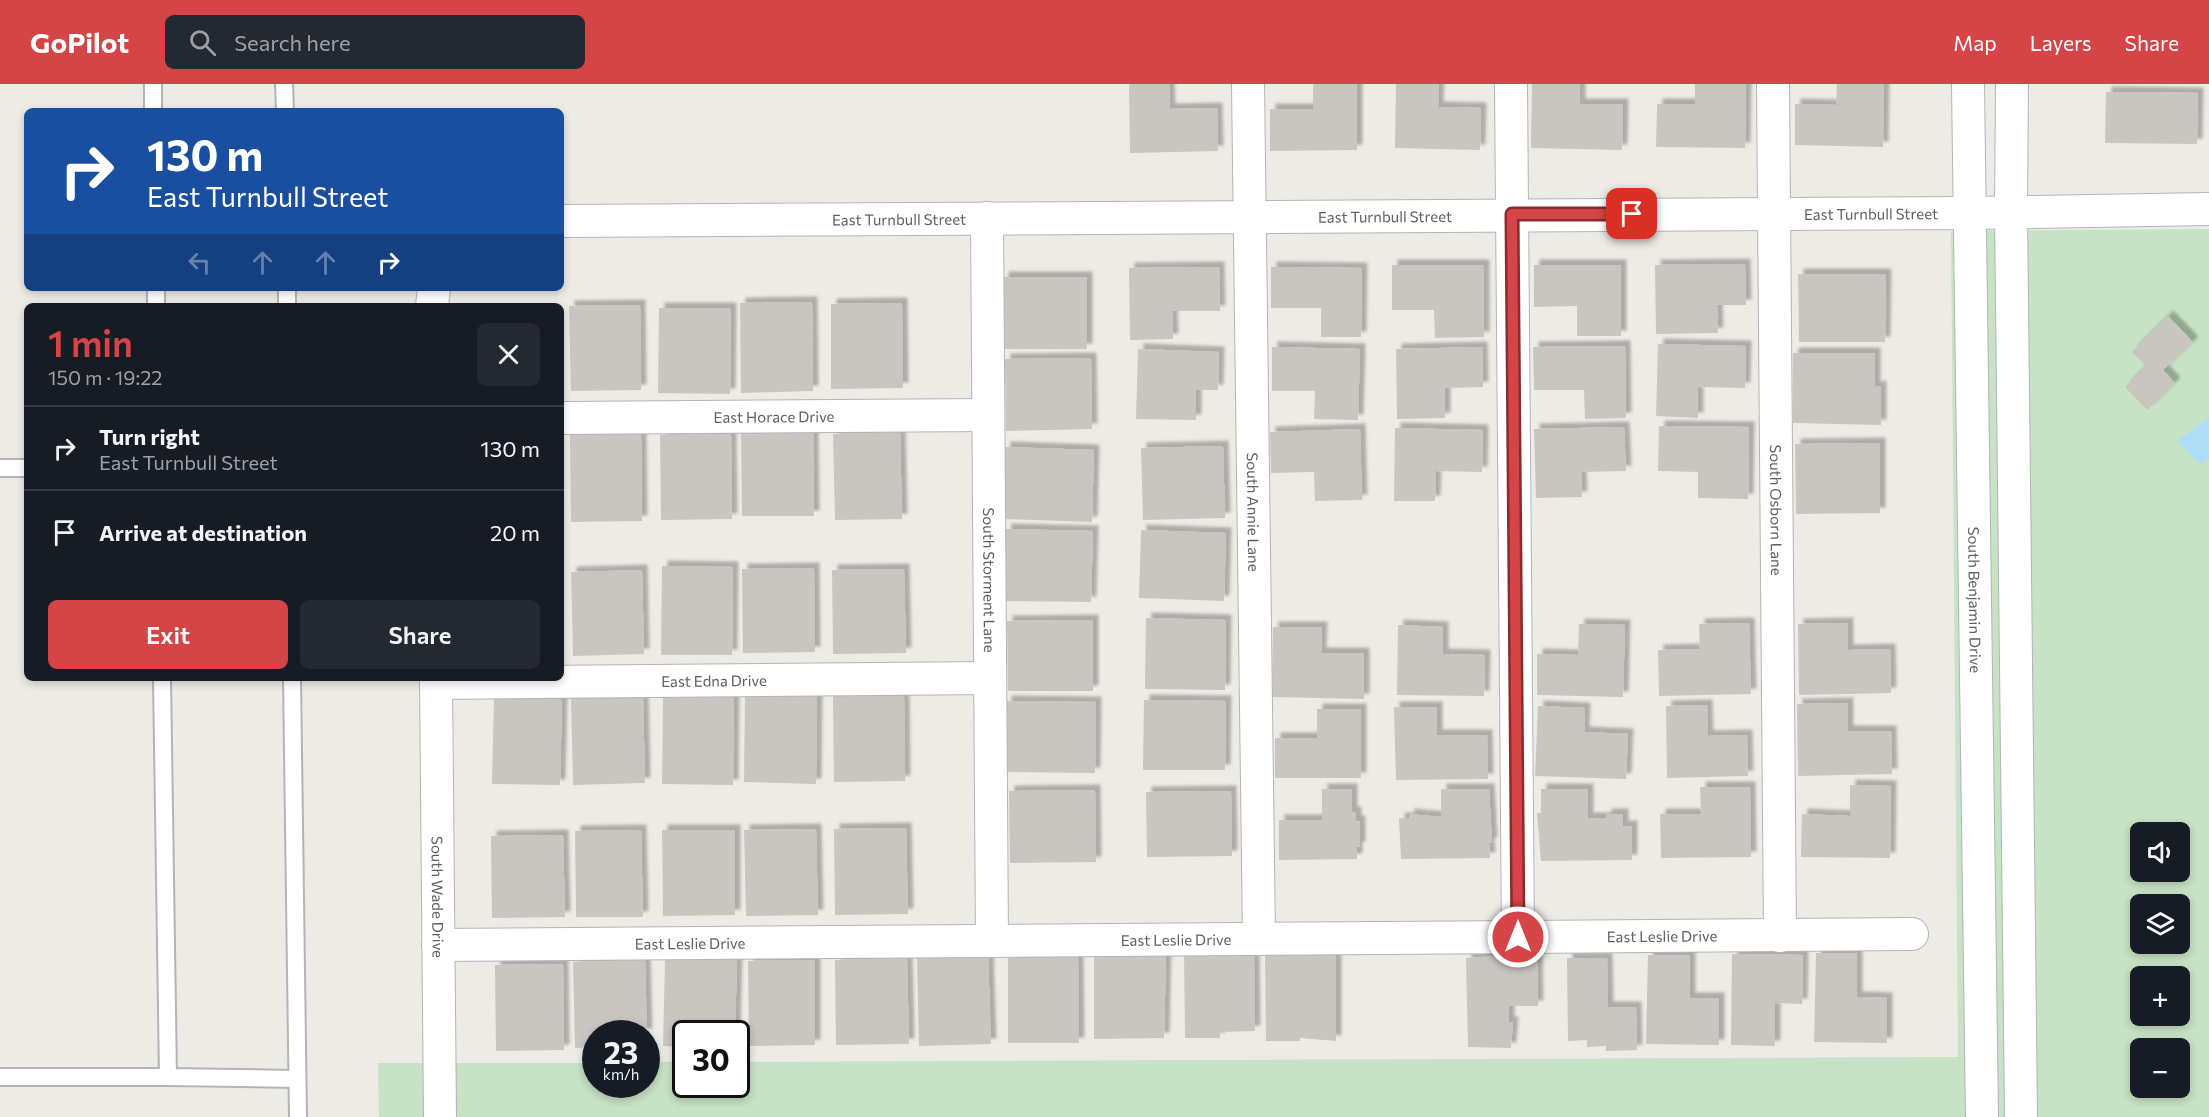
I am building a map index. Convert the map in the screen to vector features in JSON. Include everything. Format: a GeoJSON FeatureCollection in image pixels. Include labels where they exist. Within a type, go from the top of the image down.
{"type":"FeatureCollection","features":[{"type":"Feature","properties":{"kind":"street","name":"South Annie Lane"},"geometry":{"type":"LineString","coordinates":[[1248,84],[1259,939]]}},
{"type":"Feature","properties":{"kind":"street"},"geometry":{"type":"LineString","coordinates":[[1511,84],[1518,937]]}},
{"type":"Feature","properties":{"kind":"street","name":"South Osborn Lane"},"geometry":{"type":"LineString","coordinates":[[1773,84],[1780,936]]}},
{"type":"Feature","properties":{"kind":"street","name":"South Benjamin Drive"},"geometry":{"type":"LineString","coordinates":[[1968,84],[1982,1117]]}},
{"type":"Feature","properties":{"kind":"street"},"geometry":{"type":"LineString","coordinates":[[2013,84],[2011,211],[2021,1117]]}},
{"type":"Feature","properties":{"kind":"street","name":"East Turnbull Street"},"geometry":{"type":"LineString","coordinates":[[564,220],[1968,213],[2209,209]]}},
{"type":"Feature","properties":{"kind":"street","name":"South Storment Lane"},"geometry":{"type":"LineString","coordinates":[[987,218],[992,941]]}},
{"type":"Feature","properties":{"kind":"street","name":"East Horace Drive"},"geometry":{"type":"LineString","coordinates":[[564,418],[988,415]]}},
{"type":"Feature","properties":{"kind":"street","name":"East Edna Drive"},"geometry":{"type":"LineString","coordinates":[[564,680],[990,678]]}},
{"type":"Feature","properties":{"kind":"street","name":"South Wade Drive"},"geometry":{"type":"LineString","coordinates":[[436,681],[440,1117]]}},
{"type":"Feature","properties":{"kind":"street","name":"East Leslie Drive"},"geometry":{"type":"LineString","coordinates":[[438,945],[1912,934]]}},
{"type":"Feature","properties":{"kind":"lane"},"geometry":{"type":"LineString","coordinates":[[153,84],[153,108]]}},
{"type":"Feature","properties":{"kind":"lane"},"geometry":{"type":"LineString","coordinates":[[284,84],[285,108]]}},
{"type":"Feature","properties":{"kind":"lane"},"geometry":{"type":"LineString","coordinates":[[0,468],[24,468]]}},
{"type":"Feature","properties":{"kind":"lane"},"geometry":{"type":"LineString","coordinates":[[162,681],[168,1077]]}},
{"type":"Feature","properties":{"kind":"lane"},"geometry":{"type":"LineString","coordinates":[[292,681],[298,1117]]}},
{"type":"Feature","properties":{"kind":"lane"},"geometry":{"type":"LineString","coordinates":[[0,1077],[297,1079]]}},
{"type":"Feature","properties":{"kind":"green space"},"geometry":{"type":"Polygon","coordinates":[[[2209,229],[2209,1117],[379,1117],[378,1063],[582,1063],[582,1098],[660,1098],[660,1062],[672,1062],[672,1098],[750,1098],[750,1062],[1958,1057],[1951,231],[2209,229]]]}},
{"type":"Feature","properties":{"kind":"water"},"geometry":{"type":"Polygon","coordinates":[[[2209,418],[2209,459],[2199,464],[2177,441],[2209,418]]]}},
{"type":"Feature","properties":{"kind":"building"},"geometry":{"type":"Polygon","coordinates":[[[1129,84],[1169,84],[1170,109],[1217,108],[1218,151],[1130,153],[1129,84]]]}},
{"type":"Feature","properties":{"kind":"building"},"geometry":{"type":"Polygon","coordinates":[[[1313,84],[1357,84],[1357,150],[1270,151],[1270,109],[1313,109],[1313,84]]]}},
{"type":"Feature","properties":{"kind":"building"},"geometry":{"type":"Polygon","coordinates":[[[1396,84],[1439,84],[1438,107],[1481,108],[1480,150],[1395,148],[1396,84]]]}},
{"type":"Feature","properties":{"kind":"building"},"geometry":{"type":"Polygon","coordinates":[[[1532,84],[1580,84],[1580,104],[1623,104],[1622,150],[1531,148],[1532,84]]]}},
{"type":"Feature","properties":{"kind":"building"},"geometry":{"type":"Polygon","coordinates":[[[1695,84],[1746,84],[1745,148],[1656,147],[1657,104],[1695,104],[1695,84]]]}},
{"type":"Feature","properties":{"kind":"building"},"geometry":{"type":"Polygon","coordinates":[[[1837,84],[1884,84],[1883,147],[1795,145],[1795,104],[1836,105],[1837,84]]]}},
{"type":"Feature","properties":{"kind":"building"},"geometry":{"type":"Polygon","coordinates":[[[2106,92],[2198,93],[2197,144],[2105,143],[2106,92]]]}},
{"type":"Feature","properties":{"kind":"building"},"geometry":{"type":"Polygon","coordinates":[[[1745,264],[1746,305],[1717,305],[1718,333],[1656,334],[1655,265],[1745,264]]]}},
{"type":"Feature","properties":{"kind":"building"},"geometry":{"type":"Polygon","coordinates":[[[1392,265],[1484,265],[1484,337],[1435,338],[1434,310],[1392,310],[1392,265]]]}},
{"type":"Feature","properties":{"kind":"building"},"geometry":{"type":"Polygon","coordinates":[[[1534,265],[1621,265],[1621,336],[1577,336],[1577,306],[1534,307],[1534,265]]]}},
{"type":"Feature","properties":{"kind":"building"},"geometry":{"type":"Polygon","coordinates":[[[1219,267],[1220,311],[1172,311],[1173,339],[1130,340],[1129,268],[1219,267]]]}},
{"type":"Feature","properties":{"kind":"building"},"geometry":{"type":"Polygon","coordinates":[[[1271,267],[1362,268],[1361,337],[1321,337],[1321,308],[1271,308],[1271,267]]]}},
{"type":"Feature","properties":{"kind":"building"},"geometry":{"type":"Polygon","coordinates":[[[1798,274],[1886,274],[1885,342],[1799,342],[1798,274]]]}},
{"type":"Feature","properties":{"kind":"building"},"geometry":{"type":"Polygon","coordinates":[[[1003,277],[1087,277],[1087,349],[1003,349],[1003,277]]]}},
{"type":"Feature","properties":{"kind":"building"},"geometry":{"type":"Polygon","coordinates":[[[812,302],[813,391],[741,393],[740,303],[812,302]]]}},
{"type":"Feature","properties":{"kind":"building"},"geometry":{"type":"Polygon","coordinates":[[[902,303],[903,388],[831,389],[831,304],[902,303]]]}},
{"type":"Feature","properties":{"kind":"building"},"geometry":{"type":"Polygon","coordinates":[[[640,305],[641,390],[571,391],[569,306],[640,305]]]}},
{"type":"Feature","properties":{"kind":"building"},"geometry":{"type":"Polygon","coordinates":[[[659,308],[731,308],[730,394],[658,393],[659,308]]]}},
{"type":"Feature","properties":{"kind":"building"},"geometry":{"type":"Polygon","coordinates":[[[2168,316],[2193,342],[2163,370],[2175,383],[2147,410],[2125,387],[2146,366],[2132,352],[2168,316]]]}},
{"type":"Feature","properties":{"kind":"building"},"geometry":{"type":"Polygon","coordinates":[[[1658,344],[1746,346],[1745,388],[1698,387],[1698,418],[1656,416],[1658,344]]]}},
{"type":"Feature","properties":{"kind":"building"},"geometry":{"type":"Polygon","coordinates":[[[1625,346],[1626,418],[1585,419],[1584,390],[1534,390],[1533,347],[1625,346]]]}},
{"type":"Feature","properties":{"kind":"building"},"geometry":{"type":"Polygon","coordinates":[[[1272,347],[1360,349],[1358,420],[1314,419],[1315,391],[1272,391],[1272,347]]]}},
{"type":"Feature","properties":{"kind":"building"},"geometry":{"type":"Polygon","coordinates":[[[1482,347],[1483,387],[1445,388],[1445,418],[1397,419],[1396,349],[1482,347]]]}},
{"type":"Feature","properties":{"kind":"building"},"geometry":{"type":"Polygon","coordinates":[[[1138,349],[1219,352],[1218,390],[1196,390],[1196,420],[1136,419],[1138,349]]]}},
{"type":"Feature","properties":{"kind":"building"},"geometry":{"type":"Polygon","coordinates":[[[1793,353],[1875,353],[1875,387],[1881,386],[1881,425],[1793,423],[1793,353]]]}},
{"type":"Feature","properties":{"kind":"building"},"geometry":{"type":"Polygon","coordinates":[[[1091,358],[1092,429],[1006,431],[1005,359],[1091,358]]]}},
{"type":"Feature","properties":{"kind":"building"},"geometry":{"type":"Polygon","coordinates":[[[1659,426],[1749,427],[1748,499],[1698,498],[1698,472],[1658,471],[1659,426]]]}},
{"type":"Feature","properties":{"kind":"building"},"geometry":{"type":"Polygon","coordinates":[[[1624,427],[1626,471],[1581,472],[1582,497],[1536,498],[1534,429],[1624,427]]]}},
{"type":"Feature","properties":{"kind":"building"},"geometry":{"type":"Polygon","coordinates":[[[1395,428],[1483,430],[1482,472],[1436,471],[1435,501],[1394,501],[1395,428]]]}},
{"type":"Feature","properties":{"kind":"building"},"geometry":{"type":"Polygon","coordinates":[[[1360,429],[1362,500],[1315,501],[1314,472],[1271,473],[1270,432],[1360,429]]]}},
{"type":"Feature","properties":{"kind":"building"},"geometry":{"type":"Polygon","coordinates":[[[813,432],[814,516],[742,516],[741,433],[813,432]]]}},
{"type":"Feature","properties":{"kind":"building"},"geometry":{"type":"Polygon","coordinates":[[[900,432],[902,519],[835,520],[833,434],[900,432]]]}},
{"type":"Feature","properties":{"kind":"building"},"geometry":{"type":"Polygon","coordinates":[[[641,433],[642,521],[571,522],[570,434],[641,433]]]}},
{"type":"Feature","properties":{"kind":"building"},"geometry":{"type":"Polygon","coordinates":[[[731,434],[732,519],[661,520],[660,435],[731,434]]]}},
{"type":"Feature","properties":{"kind":"building"},"geometry":{"type":"Polygon","coordinates":[[[1880,443],[1880,513],[1796,514],[1795,444],[1880,443]]]}},
{"type":"Feature","properties":{"kind":"building"},"geometry":{"type":"Polygon","coordinates":[[[1223,446],[1225,518],[1143,520],[1141,448],[1223,446]]]}},
{"type":"Feature","properties":{"kind":"building"},"geometry":{"type":"Polygon","coordinates":[[[1005,447],[1094,450],[1092,522],[1003,519],[1005,447]]]}},
{"type":"Feature","properties":{"kind":"building"},"geometry":{"type":"Polygon","coordinates":[[[1006,529],[1093,531],[1091,602],[1004,601],[1006,529]]]}},
{"type":"Feature","properties":{"kind":"building"},"geometry":{"type":"Polygon","coordinates":[[[1141,530],[1226,533],[1224,601],[1139,598],[1141,530]]]}},
{"type":"Feature","properties":{"kind":"building"},"geometry":{"type":"Polygon","coordinates":[[[662,566],[733,567],[732,655],[661,655],[662,566]]]}},
{"type":"Feature","properties":{"kind":"building"},"geometry":{"type":"Polygon","coordinates":[[[814,568],[815,652],[743,653],[742,569],[814,568]]]}},
{"type":"Feature","properties":{"kind":"building"},"geometry":{"type":"Polygon","coordinates":[[[904,569],[906,653],[833,654],[832,570],[904,569]]]}},
{"type":"Feature","properties":{"kind":"building"},"geometry":{"type":"Polygon","coordinates":[[[642,570],[644,654],[573,656],[571,572],[642,570]]]}},
{"type":"Feature","properties":{"kind":"building"},"geometry":{"type":"Polygon","coordinates":[[[1146,618],[1226,620],[1225,690],[1145,689],[1146,618]]]}},
{"type":"Feature","properties":{"kind":"building"},"geometry":{"type":"Polygon","coordinates":[[[1093,620],[1093,691],[1008,691],[1007,621],[1093,620]]]}},
{"type":"Feature","properties":{"kind":"building"},"geometry":{"type":"Polygon","coordinates":[[[1749,623],[1751,694],[1659,696],[1658,650],[1700,649],[1699,624],[1749,623]]]}},
{"type":"Feature","properties":{"kind":"building"},"geometry":{"type":"Polygon","coordinates":[[[1848,623],[1848,650],[1890,649],[1891,693],[1799,695],[1798,624],[1848,623]]]}},
{"type":"Feature","properties":{"kind":"building"},"geometry":{"type":"Polygon","coordinates":[[[1579,624],[1625,625],[1623,697],[1537,695],[1537,654],[1578,655],[1579,624]]]}},
{"type":"Feature","properties":{"kind":"building"},"geometry":{"type":"Polygon","coordinates":[[[1398,625],[1443,627],[1443,654],[1485,655],[1484,696],[1397,695],[1398,625]]]}},
{"type":"Feature","properties":{"kind":"building"},"geometry":{"type":"Polygon","coordinates":[[[1273,627],[1322,627],[1321,653],[1364,653],[1364,699],[1272,697],[1273,627]]]}},
{"type":"Feature","properties":{"kind":"building"},"geometry":{"type":"Polygon","coordinates":[[[745,694],[817,696],[816,784],[744,782],[745,694]]]}},
{"type":"Feature","properties":{"kind":"building"},"geometry":{"type":"Polygon","coordinates":[[[663,695],[734,696],[733,785],[662,784],[663,695]]]}},
{"type":"Feature","properties":{"kind":"building"},"geometry":{"type":"Polygon","coordinates":[[[904,695],[905,781],[834,782],[833,696],[904,695]]]}},
{"type":"Feature","properties":{"kind":"building"},"geometry":{"type":"Polygon","coordinates":[[[643,697],[645,783],[573,785],[571,698],[643,697]]]}},
{"type":"Feature","properties":{"kind":"building"},"geometry":{"type":"Polygon","coordinates":[[[494,698],[562,700],[560,785],[492,784],[494,698]]]}},
{"type":"Feature","properties":{"kind":"building"},"geometry":{"type":"Polygon","coordinates":[[[1144,700],[1226,701],[1225,770],[1143,770],[1144,700]]]}},
{"type":"Feature","properties":{"kind":"building"},"geometry":{"type":"Polygon","coordinates":[[[1006,701],[1096,702],[1095,773],[1006,772],[1006,701]]]}},
{"type":"Feature","properties":{"kind":"building"},"geometry":{"type":"Polygon","coordinates":[[[1848,703],[1848,731],[1891,731],[1892,774],[1798,776],[1797,704],[1848,703]]]}},
{"type":"Feature","properties":{"kind":"building"},"geometry":{"type":"Polygon","coordinates":[[[1707,705],[1708,736],[1747,735],[1748,776],[1667,778],[1666,706],[1707,705]]]}},
{"type":"Feature","properties":{"kind":"building"},"geometry":{"type":"Polygon","coordinates":[[[1538,706],[1585,708],[1584,732],[1628,734],[1626,779],[1535,776],[1538,706]]]}},
{"type":"Feature","properties":{"kind":"building"},"geometry":{"type":"Polygon","coordinates":[[[1394,707],[1437,707],[1437,735],[1487,735],[1488,779],[1396,780],[1394,707]]]}},
{"type":"Feature","properties":{"kind":"building"},"geometry":{"type":"Polygon","coordinates":[[[1317,709],[1361,709],[1361,778],[1275,778],[1275,738],[1317,738],[1317,709]]]}},
{"type":"Feature","properties":{"kind":"building"},"geometry":{"type":"Polygon","coordinates":[[[1850,785],[1891,786],[1890,858],[1801,857],[1802,814],[1850,816],[1850,785]]]}},
{"type":"Feature","properties":{"kind":"building"},"geometry":{"type":"Polygon","coordinates":[[[1700,787],[1750,787],[1751,857],[1661,858],[1660,814],[1701,814],[1700,787]]]}},
{"type":"Feature","properties":{"kind":"building"},"geometry":{"type":"Polygon","coordinates":[[[1322,789],[1352,789],[1352,812],[1356,812],[1356,821],[1360,821],[1360,847],[1357,847],[1357,859],[1279,860],[1279,820],[1322,820],[1322,789]]]}},
{"type":"Feature","properties":{"kind":"building"},"geometry":{"type":"Polygon","coordinates":[[[1441,789],[1489,789],[1492,843],[1489,843],[1490,858],[1401,859],[1399,818],[1409,818],[1409,814],[1441,817],[1441,789]]]}},
{"type":"Feature","properties":{"kind":"building"},"geometry":{"type":"Polygon","coordinates":[[[1541,789],[1588,789],[1588,818],[1606,818],[1606,814],[1623,814],[1623,826],[1632,826],[1632,860],[1541,861],[1537,813],[1541,813],[1541,789]]]}},
{"type":"Feature","properties":{"kind":"building"},"geometry":{"type":"Polygon","coordinates":[[[1095,790],[1096,862],[1010,863],[1009,791],[1095,790]]]}},
{"type":"Feature","properties":{"kind":"building"},"geometry":{"type":"Polygon","coordinates":[[[1231,791],[1232,856],[1147,857],[1146,792],[1231,791]]]}},
{"type":"Feature","properties":{"kind":"building"},"geometry":{"type":"Polygon","coordinates":[[[906,828],[908,914],[835,915],[834,829],[906,828]]]}},
{"type":"Feature","properties":{"kind":"building"},"geometry":{"type":"Polygon","coordinates":[[[816,829],[818,915],[746,916],[744,830],[816,829]]]}},
{"type":"Feature","properties":{"kind":"building"},"geometry":{"type":"Polygon","coordinates":[[[641,830],[643,917],[576,917],[575,831],[641,830]]]}},
{"type":"Feature","properties":{"kind":"building"},"geometry":{"type":"Polygon","coordinates":[[[662,830],[735,830],[735,915],[663,916],[662,830]]]}},
{"type":"Feature","properties":{"kind":"building"},"geometry":{"type":"Polygon","coordinates":[[[563,835],[565,917],[492,918],[491,836],[563,835]]]}},
{"type":"Feature","properties":{"kind":"building"},"geometry":{"type":"Polygon","coordinates":[[[1254,950],[1255,1031],[1220,1032],[1220,1038],[1185,1038],[1184,953],[1254,950]]]}},
{"type":"Feature","properties":{"kind":"building"},"geometry":{"type":"Polygon","coordinates":[[[1265,950],[1336,953],[1336,1041],[1300,1038],[1300,1041],[1266,1041],[1265,950]]]}},
{"type":"Feature","properties":{"kind":"building"},"geometry":{"type":"Polygon","coordinates":[[[1816,953],[1857,953],[1857,997],[1887,998],[1887,1043],[1814,1042],[1816,953]]]}},
{"type":"Feature","properties":{"kind":"building"},"geometry":{"type":"Polygon","coordinates":[[[1166,954],[1164,1038],[1094,1039],[1094,955],[1166,954]]]}},
{"type":"Feature","properties":{"kind":"building"},"geometry":{"type":"Polygon","coordinates":[[[1732,954],[1803,955],[1802,1004],[1775,1003],[1775,1046],[1731,1045],[1732,954]]]}},
{"type":"Feature","properties":{"kind":"building"},"geometry":{"type":"Polygon","coordinates":[[[1648,955],[1690,955],[1690,998],[1719,998],[1719,1045],[1646,1044],[1648,955]]]}},
{"type":"Feature","properties":{"kind":"building"},"geometry":{"type":"Polygon","coordinates":[[[988,956],[991,1044],[919,1046],[917,958],[988,956]]]}},
{"type":"Feature","properties":{"kind":"building"},"geometry":{"type":"Polygon","coordinates":[[[1078,956],[1079,1043],[1008,1043],[1008,958],[1078,956]]]}},
{"type":"Feature","properties":{"kind":"building"},"geometry":{"type":"Polygon","coordinates":[[[1537,956],[1538,1006],[1509,1006],[1509,1022],[1513,1022],[1511,1048],[1468,1047],[1466,958],[1537,956]]]}},
{"type":"Feature","properties":{"kind":"building"},"geometry":{"type":"Polygon","coordinates":[[[665,958],[737,959],[735,1020],[672,1020],[672,1046],[663,1046],[665,958]]]}},
{"type":"Feature","properties":{"kind":"building"},"geometry":{"type":"Polygon","coordinates":[[[907,958],[909,1044],[836,1045],[835,960],[907,958]]]}},
{"type":"Feature","properties":{"kind":"building"},"geometry":{"type":"Polygon","coordinates":[[[1567,958],[1607,958],[1608,1007],[1636,1007],[1637,1050],[1606,1051],[1606,1046],[1587,1047],[1587,1040],[1568,1041],[1567,958]]]}},
{"type":"Feature","properties":{"kind":"building"},"geometry":{"type":"Polygon","coordinates":[[[645,960],[647,1020],[582,1020],[582,1048],[575,1048],[573,962],[645,960]]]}},
{"type":"Feature","properties":{"kind":"building"},"geometry":{"type":"Polygon","coordinates":[[[815,960],[815,1045],[750,1046],[748,961],[815,960]]]}},
{"type":"Feature","properties":{"kind":"building"},"geometry":{"type":"Polygon","coordinates":[[[563,964],[564,1050],[496,1051],[495,965],[563,964]]]}},
{"type":"Feature","properties":{"kind":"route"},"geometry":{"type":"LineString","coordinates":[[1518,937],[1512,214],[1632,214]]}}]}
